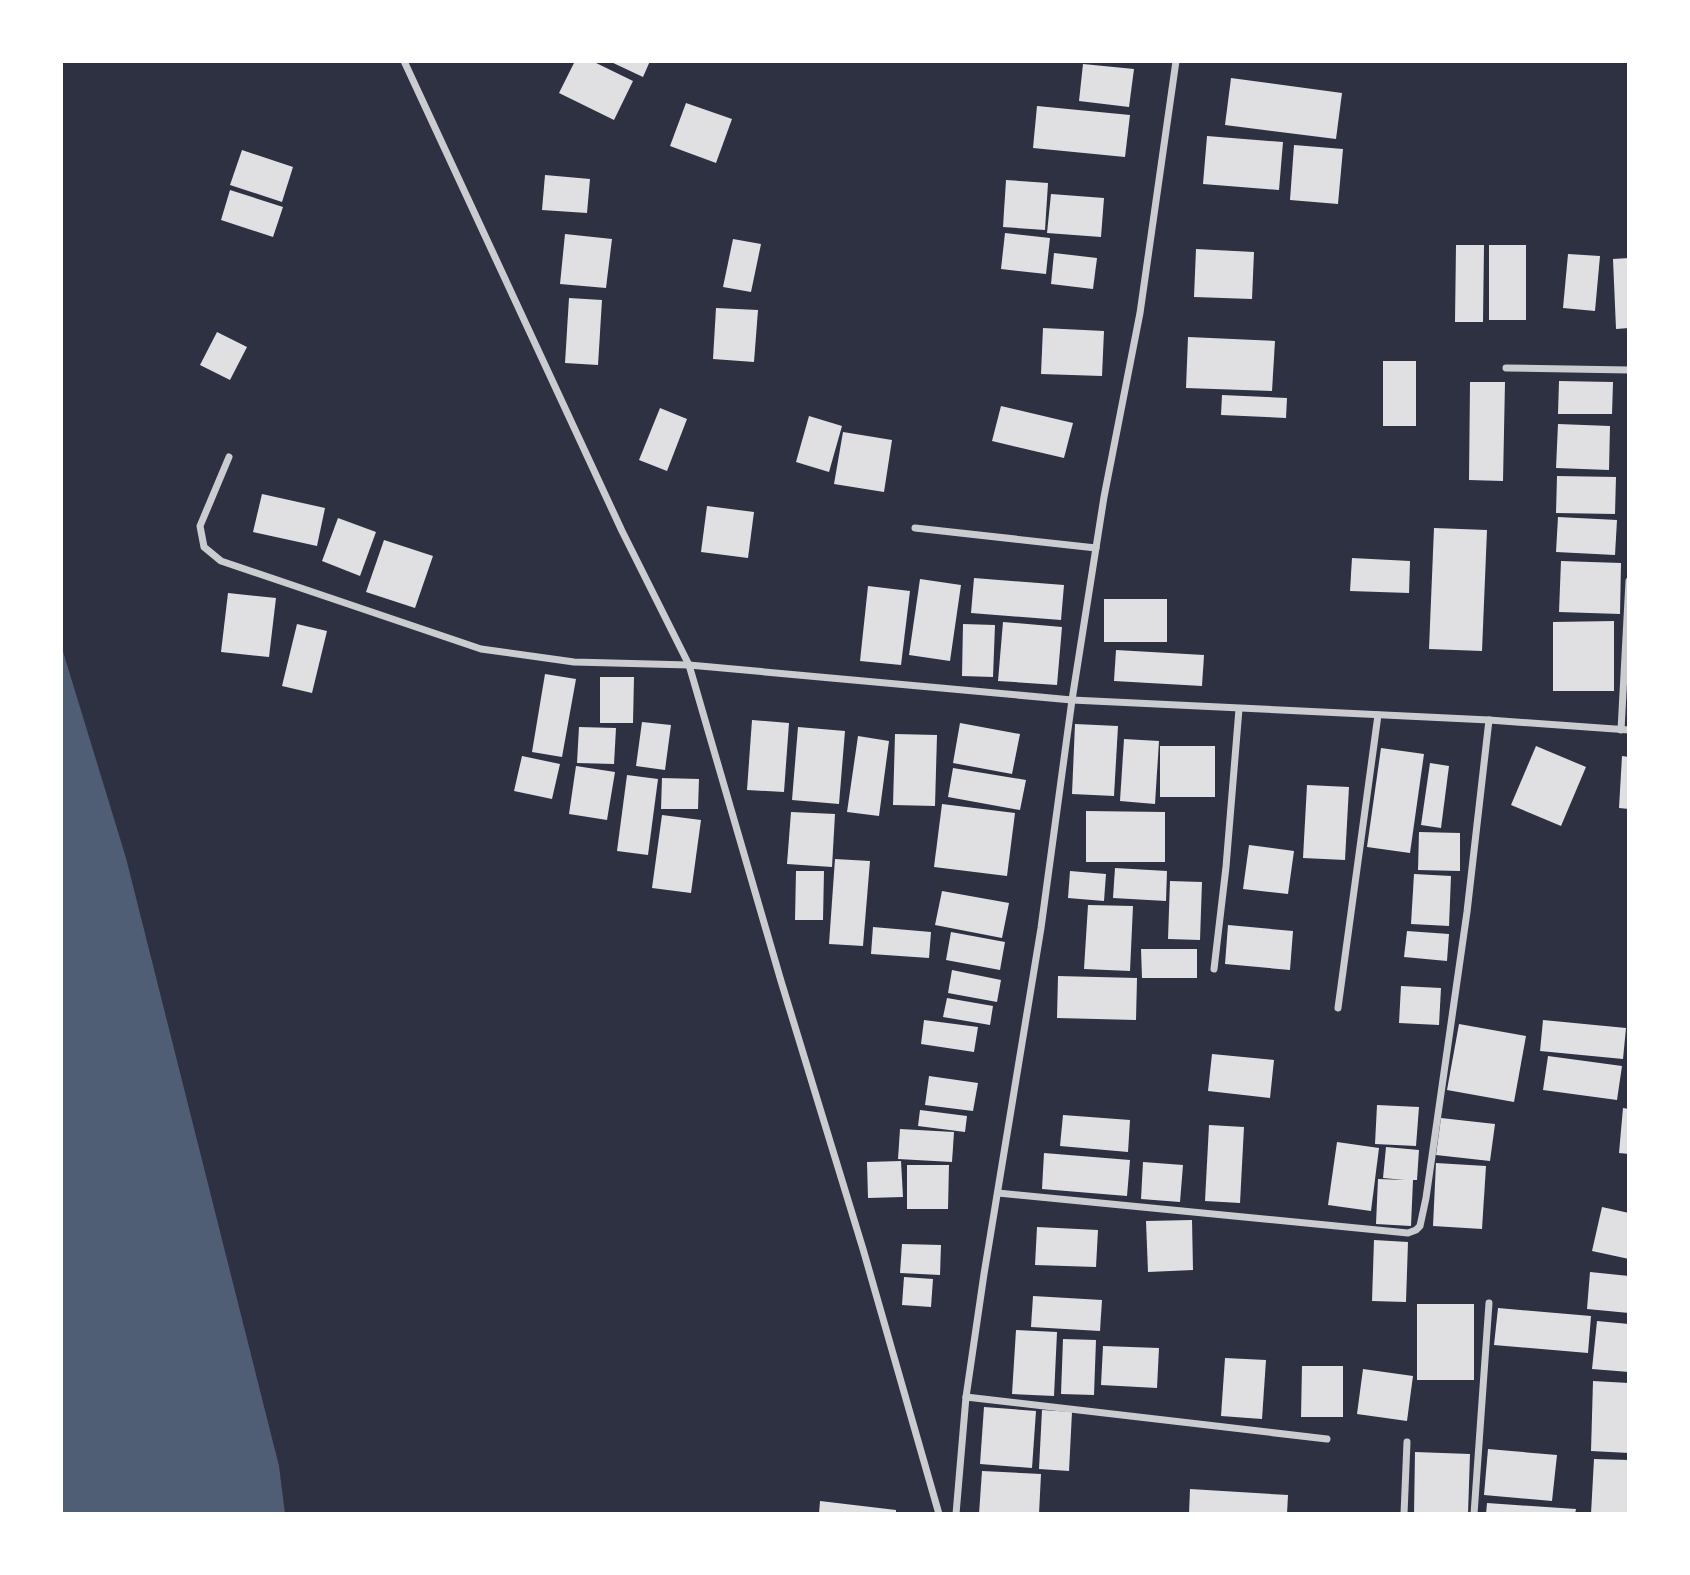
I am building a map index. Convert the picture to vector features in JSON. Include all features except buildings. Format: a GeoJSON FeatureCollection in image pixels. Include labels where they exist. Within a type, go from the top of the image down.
{"type":"FeatureCollection","features":[{"type":"Feature","properties":{"kind":"street"},"geometry":{"type":"LineString","coordinates":[[404,61],[622,531],[689,666],[939,1514]]}},
{"type":"Feature","properties":{"kind":"street"},"geometry":{"type":"LineString","coordinates":[[956,1514],[966,1397],[1041,928],[1096,548],[1140,313],[1176,61]]}},
{"type":"Feature","properties":{"kind":"street"},"geometry":{"type":"LineString","coordinates":[[1506,368],[1629,370]]}},
{"type":"Feature","properties":{"kind":"street"},"geometry":{"type":"LineString","coordinates":[[229,457],[200,526],[204,547],[221,561],[481,649],[574,662],[689,666],[1072,701],[1489,720],[1625,730],[1629,581]]}},
{"type":"Feature","properties":{"kind":"street"},"geometry":{"type":"LineString","coordinates":[[915,528],[1096,548]]}},
{"type":"Feature","properties":{"kind":"street"},"geometry":{"type":"LineString","coordinates":[[1214,969],[1226,867],[1239,709]]}},
{"type":"Feature","properties":{"kind":"street"},"geometry":{"type":"LineString","coordinates":[[1338,1008],[1378,715]]}},
{"type":"Feature","properties":{"kind":"street"},"geometry":{"type":"LineString","coordinates":[[998,1193],[1391,1233],[1416,1230],[1420,1226],[1426,1198],[1467,912],[1489,720]]}},
{"type":"Feature","properties":{"kind":"street"},"geometry":{"type":"LineString","coordinates":[[1474,1514],[1489,1303]]}},
{"type":"Feature","properties":{"kind":"street"},"geometry":{"type":"LineString","coordinates":[[966,1397],[1327,1439]]}},
{"type":"Feature","properties":{"kind":"street"},"geometry":{"type":"LineString","coordinates":[[1404,1514],[1407,1442]]}},
{"type":"Feature","properties":{"kind":"water"},"geometry":{"type":"Polygon","coordinates":[[[61,645],[126,858],[279,1466],[285,1514],[61,1514],[61,645]]]}}]}
